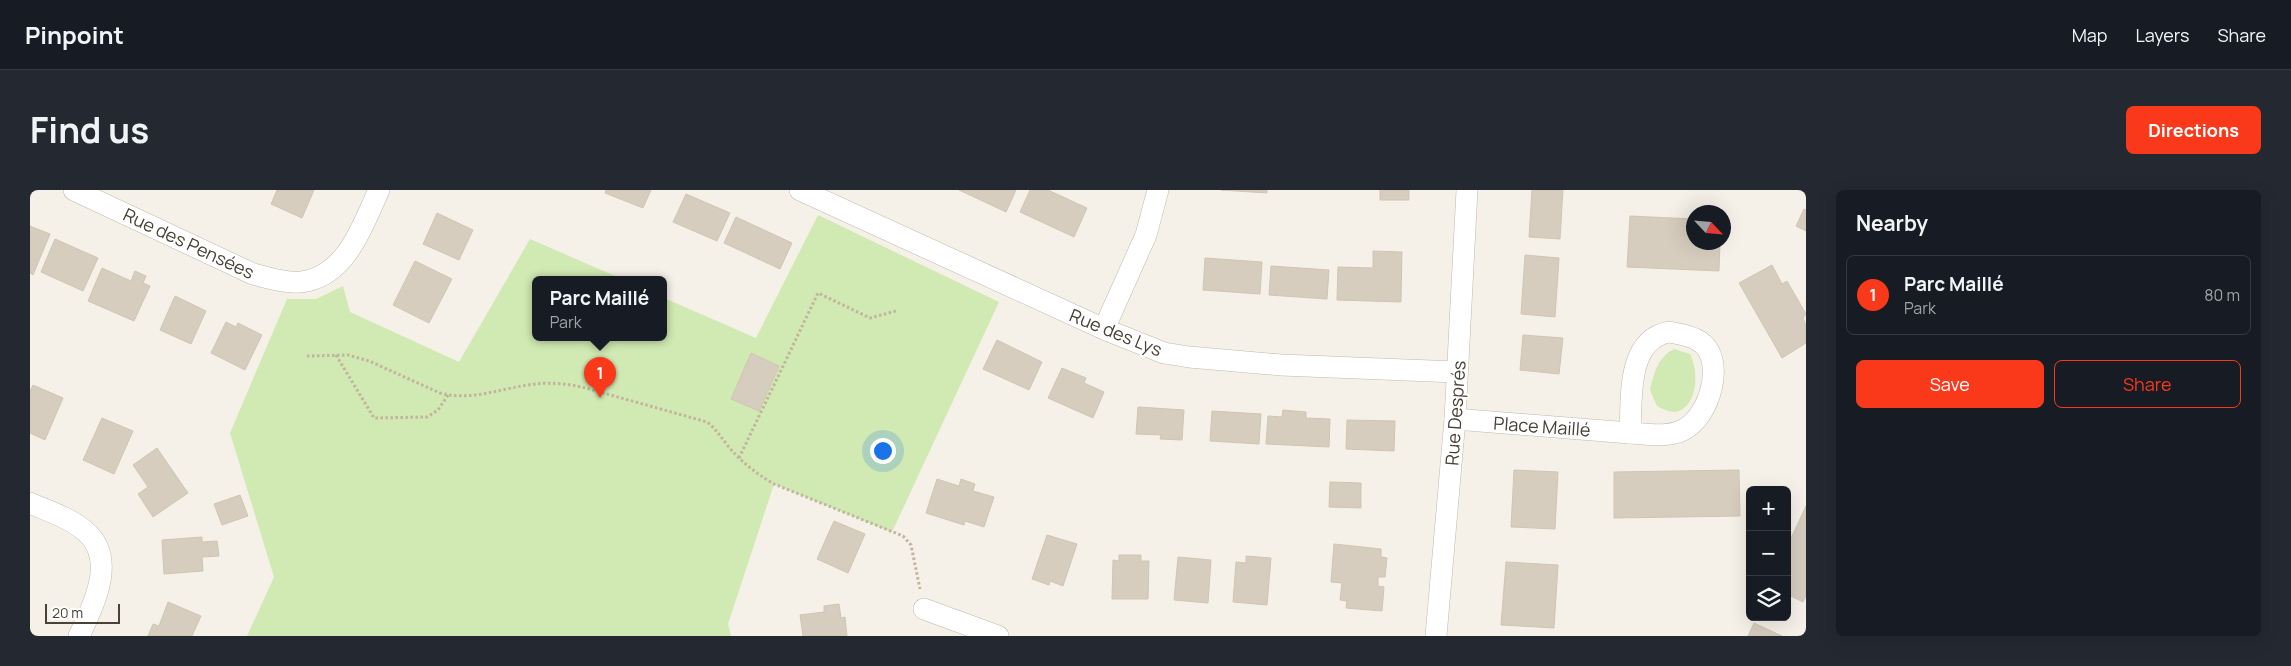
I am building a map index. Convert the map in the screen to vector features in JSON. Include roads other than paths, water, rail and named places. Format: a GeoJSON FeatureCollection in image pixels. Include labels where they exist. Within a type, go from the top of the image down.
{"type":"FeatureCollection","features":[{"type":"Feature","properties":{"kind":"street","name":"Rue des Pensées"},"geometry":{"type":"LineString","coordinates":[[74,190],[253,274],[277,280],[306,281],[327,271],[343,259],[354,244],[379,190]]}},
{"type":"Feature","properties":{"kind":"street","name":"Rue des Lys"},"geometry":{"type":"LineString","coordinates":[[800,190],[1104,329],[1157,350],[1189,357],[1281,365],[1457,372]]}},
{"type":"Feature","properties":{"kind":"street"},"geometry":{"type":"LineString","coordinates":[[1104,329],[1146,234],[1158,190]]}},
{"type":"Feature","properties":{"kind":"street","name":"Rue Després"},"geometry":{"type":"LineString","coordinates":[[1436,636],[1455,419],[1467,190]]}},
{"type":"Feature","properties":{"kind":"street","name":"Place Maillé"},"geometry":{"type":"LineString","coordinates":[[1455,419],[1630,433],[1666,435],[1683,430],[1696,422],[1712,393],[1710,354],[1700,341],[1686,335],[1669,332],[1657,335],[1649,340],[1641,351],[1632,384],[1630,433]]}},
{"type":"Feature","properties":{"kind":"street"},"geometry":{"type":"LineString","coordinates":[[30,503],[72,522],[87,532],[97,547],[101,570],[99,591],[79,636]]}},
{"type":"Feature","properties":{"kind":"street"},"geometry":{"type":"LineString","coordinates":[[924,609],[998,636]]}},
{"type":"Feature","properties":{"kind":"place","name":"Parc Maillé"},"geometry":{"type":"Point","coordinates":[600,398]}}]}
